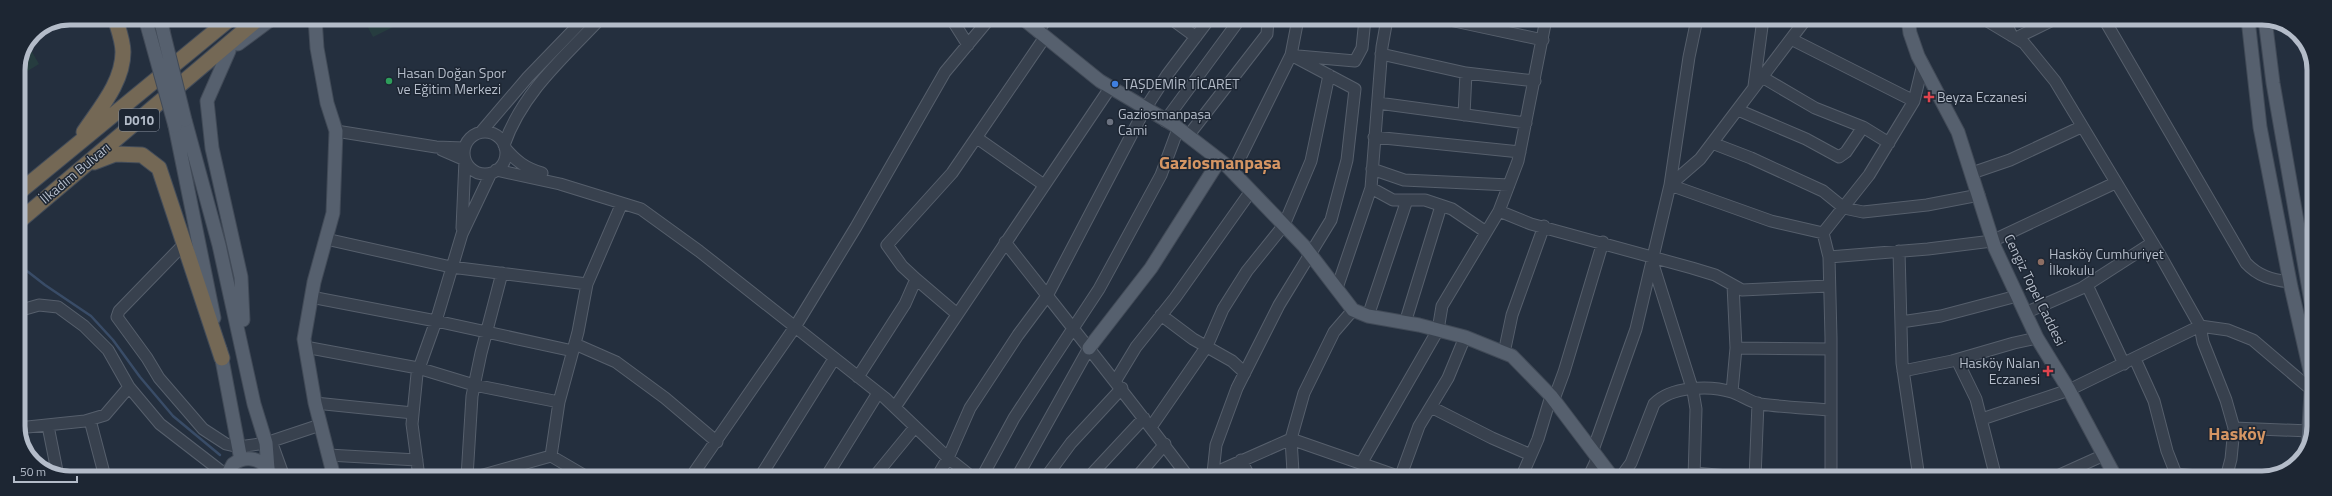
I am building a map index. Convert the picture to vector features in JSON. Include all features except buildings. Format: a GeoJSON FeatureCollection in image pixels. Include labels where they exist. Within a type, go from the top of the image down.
{"type":"FeatureCollection","features":[{"type":"Feature","properties":{"kind":"highway"},"geometry":{"type":"LineString","coordinates":[[76,144],[112,90],[119,73],[123,51],[117,25]]}},
{"type":"Feature","properties":{"kind":"highway","name":"İlkadım Bulvarı"},"geometry":{"type":"LineString","coordinates":[[25,187],[222,25]]}},
{"type":"Feature","properties":{"kind":"highway","name":"İlkadım Bulvarı"},"geometry":{"type":"LineString","coordinates":[[25,216],[83,165],[188,80],[251,25]]}},
{"type":"Feature","properties":{"kind":"highway"},"geometry":{"type":"LineString","coordinates":[[83,165],[114,154],[142,155],[159,168],[222,358]]}},
{"type":"Feature","properties":{"kind":"main road"},"geometry":{"type":"LineString","coordinates":[[147,25],[219,245],[254,404],[268,442],[269,471]]}},
{"type":"Feature","properties":{"kind":"main road"},"geometry":{"type":"LineString","coordinates":[[162,25],[180,123],[180,146],[240,453],[229,471]]}},
{"type":"Feature","properties":{"kind":"main road","name":"İlkadım Bulvarı"},"geometry":{"type":"LineString","coordinates":[[178,61],[212,25]]}},
{"type":"Feature","properties":{"kind":"main road","name":"İlkadım Bulvarı"},"geometry":{"type":"LineString","coordinates":[[188,80],[264,25]]}},
{"type":"Feature","properties":{"kind":"main road"},"geometry":{"type":"LineString","coordinates":[[315,25],[317,48],[327,103],[336,131],[333,213],[311,297],[304,339],[315,403],[332,471]]}},
{"type":"Feature","properties":{"kind":"main road"},"geometry":{"type":"LineString","coordinates":[[1030,25],[1110,88],[1183,132],[1233,172],[1311,255],[1353,310],[1368,316],[1465,337],[1512,356],[1552,398],[1608,471]]}},
{"type":"Feature","properties":{"kind":"main road","name":"Cengiz Topel Caddesi"},"geometry":{"type":"LineString","coordinates":[[1909,25],[1910,33],[1923,64],[1958,132],[1979,195],[1992,241],[2017,296],[2037,338],[2069,390],[2112,471]]}},
{"type":"Feature","properties":{"kind":"main road"},"geometry":{"type":"LineString","coordinates":[[2249,25],[2260,127],[2307,365]]}},
{"type":"Feature","properties":{"kind":"main road"},"geometry":{"type":"LineString","coordinates":[[2266,25],[2273,83],[2307,269]]}},
{"type":"Feature","properties":{"kind":"main road"},"geometry":{"type":"LineString","coordinates":[[229,51],[207,101],[212,148],[241,277],[244,354]]}},
{"type":"Feature","properties":{"kind":"main road"},"geometry":{"type":"LineString","coordinates":[[1088,348],[1151,268],[1220,161]]}},
{"type":"Feature","properties":{"kind":"main road"},"geometry":{"type":"LineString","coordinates":[[240,453],[256,460],[267,471]]}},
{"type":"Feature","properties":{"kind":"street"},"geometry":{"type":"LineString","coordinates":[[462,234],[465,160],[464,148],[470,137],[481,132],[528,77],[578,25]]}},
{"type":"Feature","properties":{"kind":"street"},"geometry":{"type":"LineString","coordinates":[[418,471],[412,424],[418,368],[436,321],[462,234],[493,172],[505,159],[505,146],[512,124],[528,96],[594,25]]}},
{"type":"Feature","properties":{"kind":"street"},"geometry":{"type":"LineString","coordinates":[[955,25],[968,45]]}},
{"type":"Feature","properties":{"kind":"street"},"geometry":{"type":"LineString","coordinates":[[695,471],[717,442],[795,327],[946,72],[984,25]]}},
{"type":"Feature","properties":{"kind":"street"},"geometry":{"type":"LineString","coordinates":[[957,314],[902,266],[887,245],[952,174],[1041,34],[1045,25]]}},
{"type":"Feature","properties":{"kind":"street"},"geometry":{"type":"LineString","coordinates":[[1180,25],[1196,37]]}},
{"type":"Feature","properties":{"kind":"street"},"geometry":{"type":"LineString","coordinates":[[940,471],[948,458],[970,408],[1018,335],[1047,296],[1145,109],[1167,75],[1205,25]]}},
{"type":"Feature","properties":{"kind":"street"},"geometry":{"type":"LineString","coordinates":[[1166,121],[1235,25]]}},
{"type":"Feature","properties":{"kind":"street"},"geometry":{"type":"LineString","coordinates":[[985,471],[1014,418],[1099,289],[1135,226],[1183,132],[1266,34],[1267,25]]}},
{"type":"Feature","properties":{"kind":"street"},"geometry":{"type":"LineString","coordinates":[[1233,172],[1291,55],[1297,25]]}},
{"type":"Feature","properties":{"kind":"street"},"geometry":{"type":"LineString","coordinates":[[1291,55],[1355,61],[1362,48],[1364,25]]}},
{"type":"Feature","properties":{"kind":"street"},"geometry":{"type":"LineString","coordinates":[[1336,288],[1371,188],[1381,54],[1386,25]]}},
{"type":"Feature","properties":{"kind":"street"},"geometry":{"type":"LineString","coordinates":[[1473,25],[1543,40]]}},
{"type":"Feature","properties":{"kind":"street"},"geometry":{"type":"LineString","coordinates":[[1362,462],[1438,330],[1442,306],[1499,211],[1520,152],[1545,25]]}},
{"type":"Feature","properties":{"kind":"street"},"geometry":{"type":"LineString","coordinates":[[1590,471],[1636,329],[1651,258],[1670,185],[1689,57],[1696,25]]}},
{"type":"Feature","properties":{"kind":"street"},"geometry":{"type":"LineString","coordinates":[[1754,86],[1762,25]]}},
{"type":"Feature","properties":{"kind":"street"},"geometry":{"type":"LineString","coordinates":[[1670,185],[1700,159],[1802,25]]}},
{"type":"Feature","properties":{"kind":"street"},"geometry":{"type":"LineString","coordinates":[[1994,25],[2024,43],[2055,81],[2200,326],[2203,342],[2226,400],[2234,428],[2231,459],[2228,471]]}},
{"type":"Feature","properties":{"kind":"street"},"geometry":{"type":"LineString","coordinates":[[2007,25],[2014,37]]}},
{"type":"Feature","properties":{"kind":"street"},"geometry":{"type":"LineString","coordinates":[[2014,37],[2041,25]]}},
{"type":"Feature","properties":{"kind":"street"},"geometry":{"type":"LineString","coordinates":[[2107,25],[2246,263],[2255,272],[2265,277],[2290,282]]}},
{"type":"Feature","properties":{"kind":"street"},"geometry":{"type":"LineString","coordinates":[[1791,39],[1914,101]]}},
{"type":"Feature","properties":{"kind":"street"},"geometry":{"type":"LineString","coordinates":[[1381,54],[1466,73],[1535,81]]}},
{"type":"Feature","properties":{"kind":"street"},"geometry":{"type":"LineString","coordinates":[[1209,471],[1216,445],[1237,388],[1279,305],[1311,255],[1331,220],[1347,160],[1354,89],[1291,55]]}},
{"type":"Feature","properties":{"kind":"street"},"geometry":{"type":"LineString","coordinates":[[1823,233],[1869,175],[1914,101],[1923,64]]}},
{"type":"Feature","properties":{"kind":"street"},"geometry":{"type":"LineString","coordinates":[[1464,115],[1466,73]]}},
{"type":"Feature","properties":{"kind":"street"},"geometry":{"type":"LineString","coordinates":[[1096,471],[1148,422],[1207,346],[1223,309],[1247,271],[1284,225],[1311,161],[1329,75]]}},
{"type":"Feature","properties":{"kind":"street"},"geometry":{"type":"LineString","coordinates":[[1762,77],[1815,108],[1863,127],[1889,143]]}},
{"type":"Feature","properties":{"kind":"street"},"geometry":{"type":"LineString","coordinates":[[895,407],[1110,88]]}},
{"type":"Feature","properties":{"kind":"street"},"geometry":{"type":"LineString","coordinates":[[1378,103],[1526,123]]}},
{"type":"Feature","properties":{"kind":"street"},"geometry":{"type":"LineString","coordinates":[[1738,110],[1806,139],[1839,157],[1846,152],[1863,127]]}},
{"type":"Feature","properties":{"kind":"street"},"geometry":{"type":"LineString","coordinates":[[1972,173],[2010,160],[2081,127]]}},
{"type":"Feature","properties":{"kind":"street"},"geometry":{"type":"LineString","coordinates":[[336,131],[436,147],[464,148]]}},
{"type":"Feature","properties":{"kind":"street"},"geometry":{"type":"LineString","coordinates":[[481,132],[495,134],[515,160],[529,169],[613,193],[635,207]]}},
{"type":"Feature","properties":{"kind":"street"},"geometry":{"type":"LineString","coordinates":[[1374,137],[1520,152]]}},
{"type":"Feature","properties":{"kind":"street"},"geometry":{"type":"LineString","coordinates":[[976,138],[1044,185]]}},
{"type":"Feature","properties":{"kind":"street"},"geometry":{"type":"LineString","coordinates":[[1712,143],[1751,158],[1823,191],[1844,208],[1863,212],[1891,210],[1979,195]]}},
{"type":"Feature","properties":{"kind":"street"},"geometry":{"type":"LineString","coordinates":[[436,147],[465,160],[472,170],[478,173],[493,172],[560,184],[641,209],[700,251],[878,393],[895,407],[948,458],[964,471]]}},
{"type":"Feature","properties":{"kind":"street"},"geometry":{"type":"LineString","coordinates":[[1372,169],[1404,180],[1509,185]]}},
{"type":"Feature","properties":{"kind":"street"},"geometry":{"type":"LineString","coordinates":[[1829,258],[1992,241],[2115,183]]}},
{"type":"Feature","properties":{"kind":"street"},"geometry":{"type":"LineString","coordinates":[[1670,185],[1771,221],[1823,233]]}},
{"type":"Feature","properties":{"kind":"street"},"geometry":{"type":"LineString","coordinates":[[1371,188],[1393,200],[1424,200],[1452,209],[1486,232]]}},
{"type":"Feature","properties":{"kind":"street"},"geometry":{"type":"LineString","coordinates":[[1051,471],[1071,443],[1119,384],[1136,347],[1161,315],[1250,191]]}},
{"type":"Feature","properties":{"kind":"street"},"geometry":{"type":"LineString","coordinates":[[1368,316],[1407,200]]}},
{"type":"Feature","properties":{"kind":"street"},"geometry":{"type":"LineString","coordinates":[[552,456],[559,402],[574,347],[587,284],[622,203]]}},
{"type":"Feature","properties":{"kind":"street"},"geometry":{"type":"LineString","coordinates":[[1405,323],[1441,206]]}},
{"type":"Feature","properties":{"kind":"street"},"geometry":{"type":"LineString","coordinates":[[1499,211],[1531,224],[1544,226],[1603,242],[1651,258],[1715,275],[1742,290],[1829,286]]}},
{"type":"Feature","properties":{"kind":"street"},"geometry":{"type":"LineString","coordinates":[[1504,353],[1512,315],[1544,226]]}},
{"type":"Feature","properties":{"kind":"street"},"geometry":{"type":"LineString","coordinates":[[1823,233],[1829,258],[1831,471]]}},
{"type":"Feature","properties":{"kind":"street"},"geometry":{"type":"LineString","coordinates":[[326,239],[451,267],[587,284]]}},
{"type":"Feature","properties":{"kind":"street"},"geometry":{"type":"LineString","coordinates":[[1005,242],[1072,329],[1119,384],[1184,471]]}},
{"type":"Feature","properties":{"kind":"street"},"geometry":{"type":"LineString","coordinates":[[1524,471],[1538,439],[1552,398],[1564,372],[1603,242]]}},
{"type":"Feature","properties":{"kind":"street"},"geometry":{"type":"LineString","coordinates":[[185,243],[119,311],[116,317],[147,358],[158,378],[204,429],[240,453],[320,425]]}},
{"type":"Feature","properties":{"kind":"street"},"geometry":{"type":"LineString","coordinates":[[2026,313],[2087,285],[2152,243]]}},
{"type":"Feature","properties":{"kind":"street"},"geometry":{"type":"LineString","coordinates":[[1899,251],[1903,371],[1918,471]]}},
{"type":"Feature","properties":{"kind":"street"},"geometry":{"type":"LineString","coordinates":[[1651,258],[1692,387],[1696,409],[1694,471]]}},
{"type":"Feature","properties":{"kind":"street"},"geometry":{"type":"LineString","coordinates":[[467,471],[474,385],[486,332],[502,273]]}},
{"type":"Feature","properties":{"kind":"street"},"geometry":{"type":"LineString","coordinates":[[858,377],[904,304],[916,279]]}},
{"type":"Feature","properties":{"kind":"street"},"geometry":{"type":"LineString","coordinates":[[1732,285],[1736,348],[1732,392]]}},
{"type":"Feature","properties":{"kind":"street"},"geometry":{"type":"LineString","coordinates":[[2087,285],[2124,364]]}},
{"type":"Feature","properties":{"kind":"street"},"geometry":{"type":"LineString","coordinates":[[1901,322],[1941,316],[2017,296]]}},
{"type":"Feature","properties":{"kind":"street"},"geometry":{"type":"LineString","coordinates":[[311,297],[486,332],[574,347],[616,362],[665,398],[717,442]]}},
{"type":"Feature","properties":{"kind":"street"},"geometry":{"type":"LineString","coordinates":[[25,309],[40,305],[58,307],[84,326],[108,350],[129,386],[160,424],[220,471]]}},
{"type":"Feature","properties":{"kind":"street"},"geometry":{"type":"LineString","coordinates":[[1293,471],[1291,439],[1304,393],[1334,332],[1353,310]]}},
{"type":"Feature","properties":{"kind":"street"},"geometry":{"type":"LineString","coordinates":[[1161,315],[1232,361],[1245,373]]}},
{"type":"Feature","properties":{"kind":"street"},"geometry":{"type":"LineString","coordinates":[[1982,419],[2069,390],[2200,326],[2228,330],[2253,340],[2293,373],[2307,382]]}},
{"type":"Feature","properties":{"kind":"street"},"geometry":{"type":"LineString","coordinates":[[1403,471],[1419,426],[1448,378],[1465,337]]}},
{"type":"Feature","properties":{"kind":"street"},"geometry":{"type":"LineString","coordinates":[[1903,371],[1957,360],[2014,343],[2037,338]]}},
{"type":"Feature","properties":{"kind":"street"},"geometry":{"type":"LineString","coordinates":[[305,347],[418,368],[474,385],[559,402]]}},
{"type":"Feature","properties":{"kind":"street"},"geometry":{"type":"LineString","coordinates":[[1021,471],[1088,348]]}},
{"type":"Feature","properties":{"kind":"street"},"geometry":{"type":"LineString","coordinates":[[1736,348],[1831,349]]}},
{"type":"Feature","properties":{"kind":"street"},"geometry":{"type":"LineString","coordinates":[[764,471],[834,359]]}},
{"type":"Feature","properties":{"kind":"street"},"geometry":{"type":"LineString","coordinates":[[2135,359],[2154,401],[2166,451],[2175,471]]}},
{"type":"Feature","properties":{"kind":"street"},"geometry":{"type":"LineString","coordinates":[[1957,360],[1976,399],[1994,471]]}},
{"type":"Feature","properties":{"kind":"street"},"geometry":{"type":"LineString","coordinates":[[25,428],[90,420],[105,415],[129,386]]}},
{"type":"Feature","properties":{"kind":"street"},"geometry":{"type":"LineString","coordinates":[[1625,471],[1631,463],[1654,404],[1660,398],[1692,387],[1732,392],[1758,404],[1830,410]]}},
{"type":"Feature","properties":{"kind":"street"},"geometry":{"type":"LineString","coordinates":[[830,471],[878,393]]}},
{"type":"Feature","properties":{"kind":"street"},"geometry":{"type":"LineString","coordinates":[[315,403],[413,413]]}},
{"type":"Feature","properties":{"kind":"street"},"geometry":{"type":"LineString","coordinates":[[1755,471],[1758,404]]}},
{"type":"Feature","properties":{"kind":"street"},"geometry":{"type":"LineString","coordinates":[[1431,407],[1492,438],[1531,455]]}},
{"type":"Feature","properties":{"kind":"street"},"geometry":{"type":"LineString","coordinates":[[90,420],[104,471]]}},
{"type":"Feature","properties":{"kind":"street"},"geometry":{"type":"LineString","coordinates":[[48,426],[56,469]]}},
{"type":"Feature","properties":{"kind":"street"},"geometry":{"type":"LineString","coordinates":[[879,471],[915,427]]}},
{"type":"Feature","properties":{"kind":"street"},"geometry":{"type":"LineString","coordinates":[[2234,428],[2306,431]]}},
{"type":"Feature","properties":{"kind":"street"},"geometry":{"type":"LineString","coordinates":[[1217,471],[1291,439],[1338,457],[1362,462],[1385,471]]}},
{"type":"Feature","properties":{"kind":"street"},"geometry":{"type":"LineString","coordinates":[[268,442],[281,471]]}},
{"type":"Feature","properties":{"kind":"street"},"geometry":{"type":"LineString","coordinates":[[1142,471],[1164,444]]}},
{"type":"Feature","properties":{"kind":"street"},"geometry":{"type":"LineString","coordinates":[[328,455],[417,460]]}},
{"type":"Feature","properties":{"kind":"street"},"geometry":{"type":"LineString","coordinates":[[2069,471],[2104,455]]}},
{"type":"Feature","properties":{"kind":"street"},"geometry":{"type":"LineString","coordinates":[[498,471],[552,456],[577,471]]}},
{"type":"Feature","properties":{"kind":"street"},"geometry":{"type":"LineString","coordinates":[[1241,460],[1246,471]]}},
{"type":"Feature","properties":{"kind":"green space"},"geometry":{"type":"Polygon","coordinates":[[[367,25],[397,25],[373,37],[367,25]]]}},
{"type":"Feature","properties":{"kind":"green space"},"geometry":{"type":"Polygon","coordinates":[[[30,49],[39,64],[25,73],[26,61],[30,49]]]}},
{"type":"Feature","properties":{"kind":"waterway"},"geometry":{"type":"LineString","coordinates":[[25,269],[91,316],[113,340],[140,377],[173,416],[220,455]]}},
{"type":"Feature","properties":{"kind":"place","name":"Hasan Doğan Spor ve Eğitim Merkezi"},"geometry":{"type":"Point","coordinates":[389,81]}},
{"type":"Feature","properties":{"kind":"place","name":"TAŞDEMİR TİCARET"},"geometry":{"type":"Point","coordinates":[1115,84]}},
{"type":"Feature","properties":{"kind":"place","name":"Beyza Eczanesi"},"geometry":{"type":"Point","coordinates":[1929,97]}},
{"type":"Feature","properties":{"kind":"place","name":"Gaziosmanpaşa Cami"},"geometry":{"type":"Point","coordinates":[1110,122]}},
{"type":"Feature","properties":{"kind":"place","name":"Hasköy Cumhuriyet İlkokulu"},"geometry":{"type":"Point","coordinates":[2041,262]}},
{"type":"Feature","properties":{"kind":"place","name":"Hasköy Nalan Eczanesi"},"geometry":{"type":"Point","coordinates":[2048,371]}},
{"type":"Feature","properties":{"kind":"district","name":"Gaziosmanpaşa"},"geometry":{"type":"Point","coordinates":[1220,163]}},
{"type":"Feature","properties":{"kind":"district","name":"Hasköy"},"geometry":{"type":"Point","coordinates":[2237,434]}}]}
